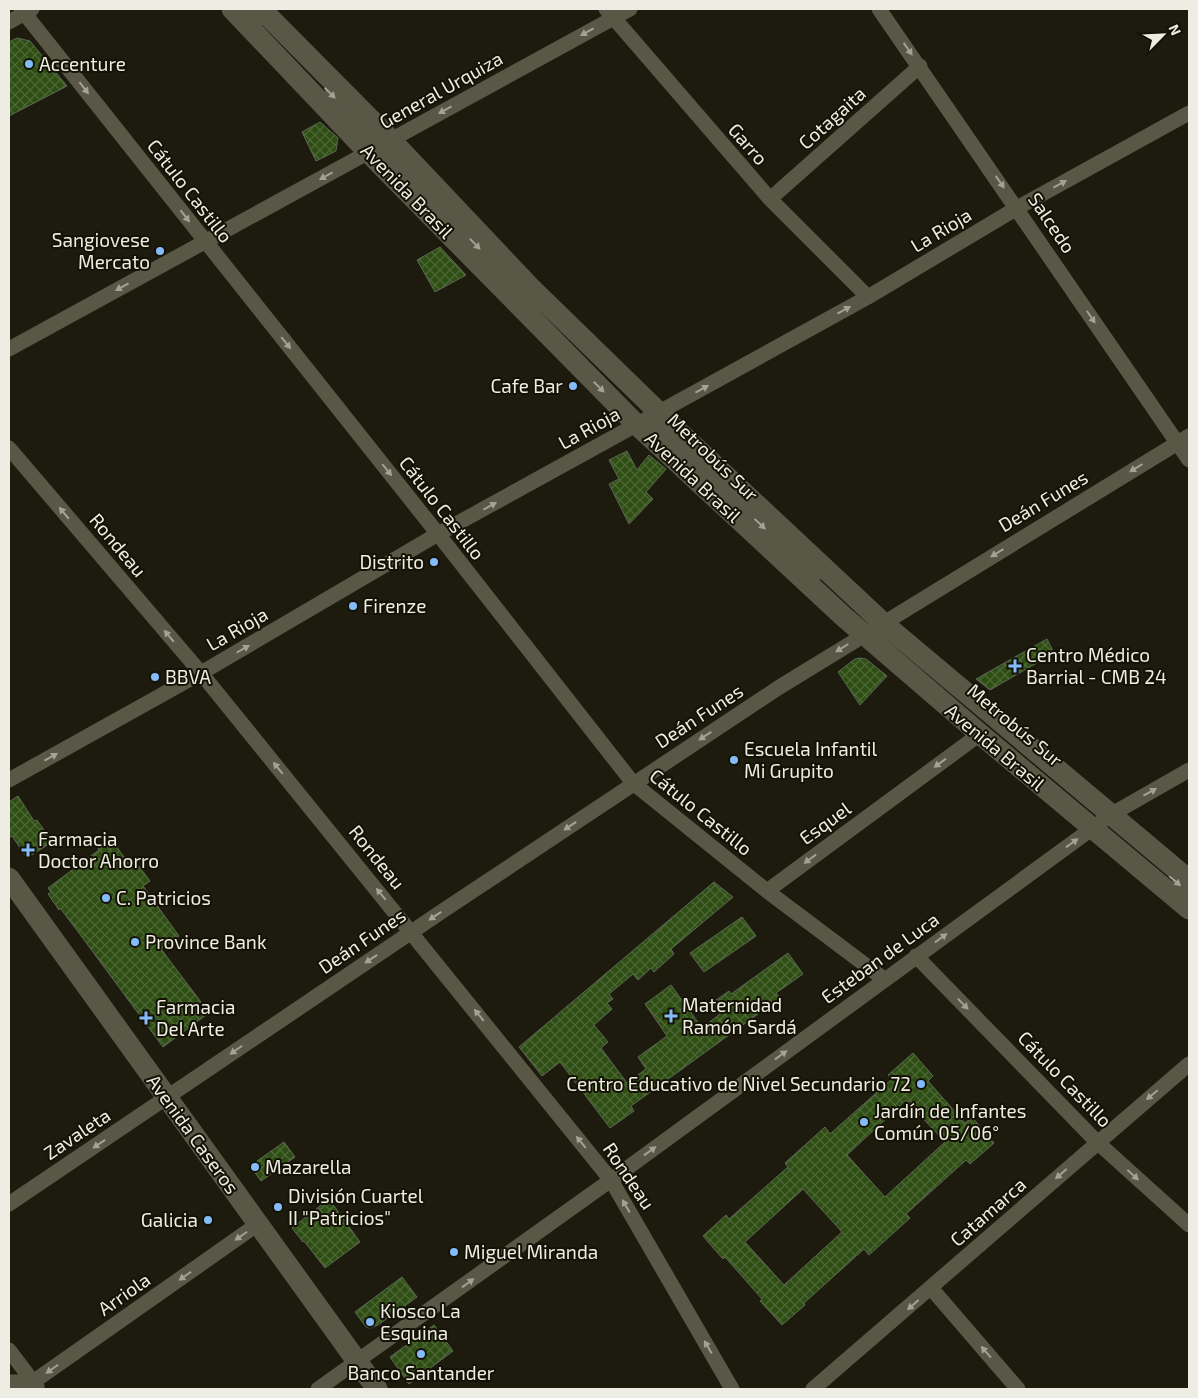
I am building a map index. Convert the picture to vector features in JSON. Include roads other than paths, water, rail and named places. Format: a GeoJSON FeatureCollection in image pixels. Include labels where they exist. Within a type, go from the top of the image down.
{"type":"FeatureCollection","features":[{"type":"Feature","properties":{"kind":"main road","name":"Avenida Brasil"},"geometry":{"type":"LineString","coordinates":[[232,9],[353,134],[380,146]]}},
{"type":"Feature","properties":{"kind":"main road","name":"Avenida Brasil"},"geometry":{"type":"LineString","coordinates":[[261,9],[380,146],[646,414],[874,628],[980,734],[1189,880]]}},
{"type":"Feature","properties":{"kind":"main road","name":"Avenida Brasil"},"geometry":{"type":"LineString","coordinates":[[874,628],[1103,821],[1189,909]]}},
{"type":"Feature","properties":{"kind":"main road","name":"Avenida Caseros"},"geometry":{"type":"LineString","coordinates":[[9,878],[377,1389]]}},
{"type":"Feature","properties":{"kind":"street","name":"General Urquiza"},"geometry":{"type":"LineString","coordinates":[[9,349],[380,146],[610,13],[630,9]]}},
{"type":"Feature","properties":{"kind":"street","name":"Salcedo"},"geometry":{"type":"LineString","coordinates":[[879,9],[1017,208],[1183,439],[1189,460]]}},
{"type":"Feature","properties":{"kind":"street"},"geometry":{"type":"LineString","coordinates":[[9,22],[26,10]]}},
{"type":"Feature","properties":{"kind":"street","name":"Cátulo Castillo"},"geometry":{"type":"LineString","coordinates":[[26,10],[205,242],[438,534],[633,783],[767,891],[884,978]]}},
{"type":"Feature","properties":{"kind":"street","name":"Garro"},"geometry":{"type":"LineString","coordinates":[[610,13],[770,200],[868,297]]}},
{"type":"Feature","properties":{"kind":"street","name":"Cotagaita"},"geometry":{"type":"LineString","coordinates":[[770,200],[920,66]]}},
{"type":"Feature","properties":{"kind":"street","name":"La Rioja"},"geometry":{"type":"LineString","coordinates":[[9,780],[201,673],[646,414],[868,297],[1017,208],[1189,113]]}},
{"type":"Feature","properties":{"kind":"street","name":"Deán Funes"},"geometry":{"type":"LineString","coordinates":[[168,1098],[411,932],[778,688],[1183,439]]}},
{"type":"Feature","properties":{"kind":"street","name":"Rondeau"},"geometry":{"type":"LineString","coordinates":[[9,448],[201,673],[611,1180],[732,1389]]}},
{"type":"Feature","properties":{"kind":"street","name":"Esquel"},"geometry":{"type":"LineString","coordinates":[[767,891],[980,734]]}},
{"type":"Feature","properties":{"kind":"street","name":"Esteban de Luca"},"geometry":{"type":"LineString","coordinates":[[318,1389],[611,1180],[884,978],[1103,821],[1189,770]]}},
{"type":"Feature","properties":{"kind":"street","name":"Cátulo Castillo"},"geometry":{"type":"LineString","coordinates":[[916,956],[1097,1142],[1189,1225]]}},
{"type":"Feature","properties":{"kind":"street","name":"Catamarca"},"geometry":{"type":"LineString","coordinates":[[814,1389],[1189,1064]]}},
{"type":"Feature","properties":{"kind":"street","name":"Zavaleta"},"geometry":{"type":"LineString","coordinates":[[9,1204],[168,1098]]}},
{"type":"Feature","properties":{"kind":"street","name":"Arriola"},"geometry":{"type":"LineString","coordinates":[[36,1386],[258,1224]]}},
{"type":"Feature","properties":{"kind":"street"},"geometry":{"type":"LineString","coordinates":[[932,1288],[1018,1389]]}},
{"type":"Feature","properties":{"kind":"street"},"geometry":{"type":"LineString","coordinates":[[9,1350],[36,1386]]}},
{"type":"Feature","properties":{"kind":"street"},"geometry":{"type":"LineString","coordinates":[[9,1382],[36,1386]]}},
{"type":"Feature","properties":{"kind":"lane"},"geometry":{"type":"LineString","coordinates":[[246,9],[267,29]]}},
{"type":"Feature","properties":{"kind":"lane"},"geometry":{"type":"LineString","coordinates":[[321,84],[515,287]]}},
{"type":"Feature","properties":{"kind":"lane","name":"Metrobús Sur"},"geometry":{"type":"LineString","coordinates":[[590,358],[646,414],[667,438],[824,582]]}},
{"type":"Feature","properties":{"kind":"lane"},"geometry":{"type":"LineString","coordinates":[[1168,875],[1189,894]]}},
{"type":"Feature","properties":{"kind":"place","name":"Accenture"},"geometry":{"type":"Point","coordinates":[29,64]}},
{"type":"Feature","properties":{"kind":"place","name":"Sangiovese Mercato"},"geometry":{"type":"Point","coordinates":[160,251]}},
{"type":"Feature","properties":{"kind":"place","name":"Cafe Bar"},"geometry":{"type":"Point","coordinates":[573,386]}},
{"type":"Feature","properties":{"kind":"place","name":"Distrito"},"geometry":{"type":"Point","coordinates":[434,562]}},
{"type":"Feature","properties":{"kind":"place","name":"Firenze"},"geometry":{"type":"Point","coordinates":[353,606]}},
{"type":"Feature","properties":{"kind":"place","name":"Centro Médico Barrial - CMB 24"},"geometry":{"type":"Point","coordinates":[1015,666]}},
{"type":"Feature","properties":{"kind":"place","name":"BBVA"},"geometry":{"type":"Point","coordinates":[155,677]}},
{"type":"Feature","properties":{"kind":"place","name":"Escuela Infantil Mi Grupito"},"geometry":{"type":"Point","coordinates":[734,760]}},
{"type":"Feature","properties":{"kind":"place","name":"Farmacia Doctor Ahorro"},"geometry":{"type":"Point","coordinates":[28,850]}},
{"type":"Feature","properties":{"kind":"place","name":"C. Patricios"},"geometry":{"type":"Point","coordinates":[106,898]}},
{"type":"Feature","properties":{"kind":"place","name":"Province Bank"},"geometry":{"type":"Point","coordinates":[135,942]}},
{"type":"Feature","properties":{"kind":"place","name":"Maternidad Ramón Sardá"},"geometry":{"type":"Point","coordinates":[671,1016]}},
{"type":"Feature","properties":{"kind":"place","name":"Farmacia Del Arte"},"geometry":{"type":"Point","coordinates":[146,1018]}},
{"type":"Feature","properties":{"kind":"place","name":"Centro Educativo de Nivel Secundario 72"},"geometry":{"type":"Point","coordinates":[921,1084]}},
{"type":"Feature","properties":{"kind":"place","name":"Jardín de Infantes Común 05/06°"},"geometry":{"type":"Point","coordinates":[864,1122]}},
{"type":"Feature","properties":{"kind":"place","name":"Mazarella"},"geometry":{"type":"Point","coordinates":[255,1167]}},
{"type":"Feature","properties":{"kind":"place","name":"División Cuartel II \"Patricios\""},"geometry":{"type":"Point","coordinates":[278,1207]}},
{"type":"Feature","properties":{"kind":"place","name":"Galicia"},"geometry":{"type":"Point","coordinates":[208,1220]}},
{"type":"Feature","properties":{"kind":"place","name":"Miguel Miranda"},"geometry":{"type":"Point","coordinates":[454,1252]}},
{"type":"Feature","properties":{"kind":"place","name":"Kiosco La Esquina"},"geometry":{"type":"Point","coordinates":[370,1322]}},
{"type":"Feature","properties":{"kind":"place","name":"Banco Santander"},"geometry":{"type":"Point","coordinates":[421,1354]}}]}
